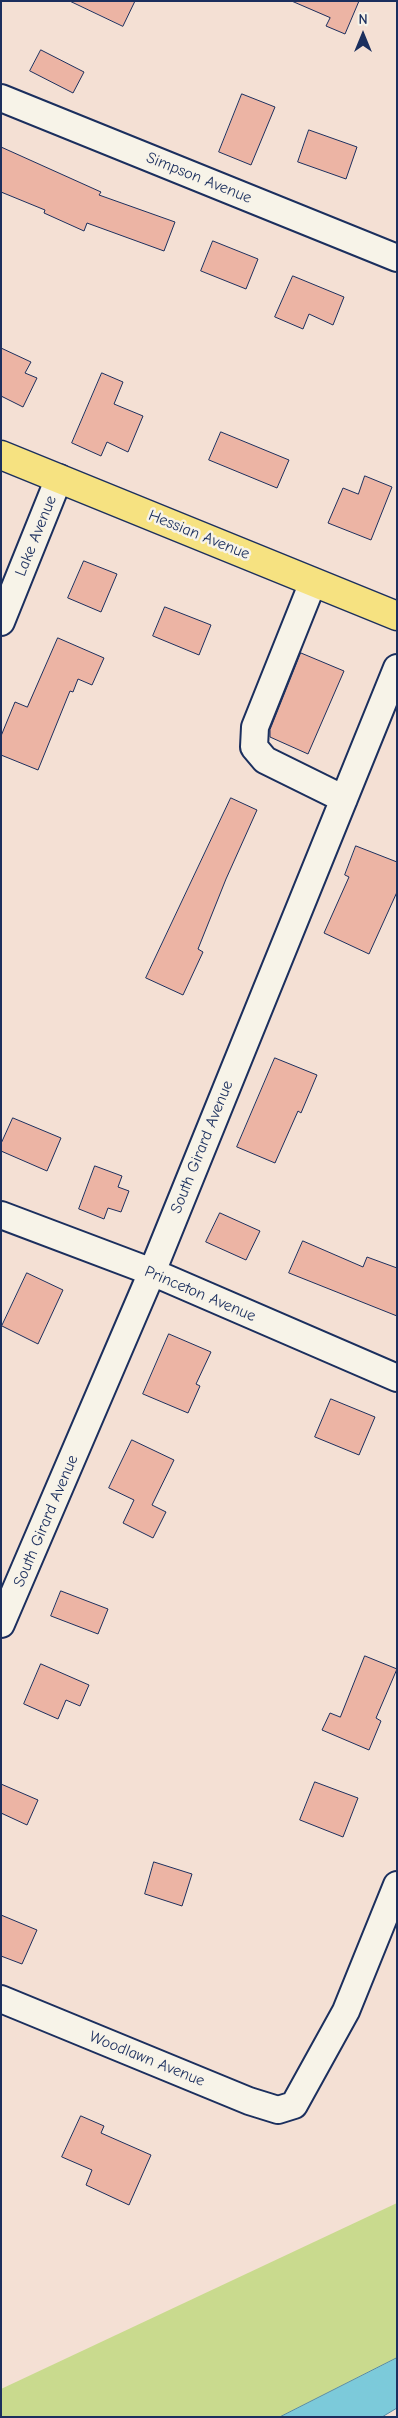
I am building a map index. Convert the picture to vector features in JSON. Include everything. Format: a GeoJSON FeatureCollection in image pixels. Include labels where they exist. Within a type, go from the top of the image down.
{"type":"FeatureCollection","features":[{"type":"Feature","properties":{"kind":"main road","name":"Hessian Avenue"},"geometry":{"type":"LineString","coordinates":[[1,455],[397,616]]}},
{"type":"Feature","properties":{"kind":"street","name":"Simpson Avenue"},"geometry":{"type":"LineString","coordinates":[[1,98],[397,258]]}},
{"type":"Feature","properties":{"kind":"street","name":"Lake Avenue"},"geometry":{"type":"LineString","coordinates":[[1,622],[59,478]]}},
{"type":"Feature","properties":{"kind":"street"},"geometry":{"type":"LineString","coordinates":[[313,582],[255,727],[254,746],[265,760],[344,799]]}},
{"type":"Feature","properties":{"kind":"street","name":"South Girard Avenue"},"geometry":{"type":"LineString","coordinates":[[1,1624],[152,1272],[344,799],[391,696],[397,668]]}},
{"type":"Feature","properties":{"kind":"street","name":"Princeton Avenue"},"geometry":{"type":"LineString","coordinates":[[1,1215],[152,1272],[397,1378]]}},
{"type":"Feature","properties":{"kind":"street","name":"Woodlawn Avenue"},"geometry":{"type":"LineString","coordinates":[[1,1999],[249,2101],[278,2110],[294,2105],[346,2011],[397,1885]]}},
{"type":"Feature","properties":{"kind":"green space"},"geometry":{"type":"Polygon","coordinates":[[[397,2203],[397,2358],[280,2417],[1,2417],[1,2389],[397,2203]]]}},
{"type":"Feature","properties":{"kind":"water"},"geometry":{"type":"Polygon","coordinates":[[[397,2358],[397,2408],[382,2417],[280,2417],[397,2358]]]}},
{"type":"Feature","properties":{"kind":"building"},"geometry":{"type":"Polygon","coordinates":[[[70,1],[135,1],[123,26],[70,1]]]}},
{"type":"Feature","properties":{"kind":"building"},"geometry":{"type":"Polygon","coordinates":[[[292,1],[359,1],[345,34],[326,26],[330,18],[292,1]]]}},
{"type":"Feature","properties":{"kind":"building"},"geometry":{"type":"Polygon","coordinates":[[[41,50],[84,72],[73,93],[30,71],[41,50]]]}},
{"type":"Feature","properties":{"kind":"building"},"geometry":{"type":"Polygon","coordinates":[[[242,94],[275,107],[251,165],[219,152],[242,94]]]}},
{"type":"Feature","properties":{"kind":"building"},"geometry":{"type":"Polygon","coordinates":[[[309,130],[357,147],[346,179],[298,162],[309,130]]]}},
{"type":"Feature","properties":{"kind":"building"},"geometry":{"type":"Polygon","coordinates":[[[1,147],[101,192],[99,195],[175,222],[164,251],[87,223],[84,231],[44,213],[45,210],[1,192],[1,147]]]}},
{"type":"Feature","properties":{"kind":"building"},"geometry":{"type":"Polygon","coordinates":[[[213,241],[258,259],[246,289],[201,271],[213,241]]]}},
{"type":"Feature","properties":{"kind":"building"},"geometry":{"type":"Polygon","coordinates":[[[293,276],[344,297],[333,325],[309,314],[303,329],[275,317],[293,276]]]}},
{"type":"Feature","properties":{"kind":"building"},"geometry":{"type":"Polygon","coordinates":[[[1,348],[31,362],[25,373],[37,378],[23,407],[1,396],[1,348]]]}},
{"type":"Feature","properties":{"kind":"building"},"geometry":{"type":"Polygon","coordinates":[[[102,373],[123,382],[114,404],[143,416],[128,452],[107,442],[101,456],[72,443],[102,373]]]}},
{"type":"Feature","properties":{"kind":"building"},"geometry":{"type":"Polygon","coordinates":[[[221,432],[289,460],[277,488],[209,460],[221,432]]]}},
{"type":"Feature","properties":{"kind":"building"},"geometry":{"type":"Polygon","coordinates":[[[365,476],[392,487],[371,540],[328,523],[343,488],[358,494],[365,476]]]}},
{"type":"Feature","properties":{"kind":"building"},"geometry":{"type":"Polygon","coordinates":[[[84,561],[117,574],[101,612],[68,598],[84,561]]]}},
{"type":"Feature","properties":{"kind":"building"},"geometry":{"type":"Polygon","coordinates":[[[165,607],[211,625],[199,655],[153,636],[165,607]]]}},
{"type":"Feature","properties":{"kind":"building"},"geometry":{"type":"Polygon","coordinates":[[[58,638],[104,658],[92,685],[78,679],[73,692],[70,691],[38,770],[1,755],[1,736],[15,702],[27,707],[58,638]]]}},
{"type":"Feature","properties":{"kind":"building"},"geometry":{"type":"Polygon","coordinates":[[[301,653],[344,671],[308,754],[270,737],[270,730],[301,653]]]}},
{"type":"Feature","properties":{"kind":"building"},"geometry":{"type":"Polygon","coordinates":[[[231,798],[257,810],[226,879],[198,949],[203,952],[183,995],[146,978],[231,798]]]}},
{"type":"Feature","properties":{"kind":"building"},"geometry":{"type":"Polygon","coordinates":[[[356,846],[397,862],[397,892],[369,954],[324,933],[349,877],[345,875],[356,846]]]}},
{"type":"Feature","properties":{"kind":"building"},"geometry":{"type":"Polygon","coordinates":[[[275,1058],[317,1075],[301,1113],[298,1111],[275,1163],[237,1147],[275,1058]]]}},
{"type":"Feature","properties":{"kind":"building"},"geometry":{"type":"Polygon","coordinates":[[[13,1118],[61,1138],[47,1171],[1,1151],[1,1144],[13,1118]]]}},
{"type":"Feature","properties":{"kind":"building"},"geometry":{"type":"Polygon","coordinates":[[[95,1166],[122,1176],[118,1187],[129,1191],[121,1212],[108,1208],[104,1219],[79,1209],[95,1166]]]}},
{"type":"Feature","properties":{"kind":"building"},"geometry":{"type":"Polygon","coordinates":[[[220,1213],[260,1231],[246,1260],[206,1242],[220,1213]]]}},
{"type":"Feature","properties":{"kind":"building"},"geometry":{"type":"Polygon","coordinates":[[[303,1241],[363,1267],[367,1257],[397,1268],[397,1316],[289,1273],[303,1241]]]}},
{"type":"Feature","properties":{"kind":"building"},"geometry":{"type":"Polygon","coordinates":[[[27,1273],[63,1290],[38,1344],[2,1326],[27,1273]]]}},
{"type":"Feature","properties":{"kind":"building"},"geometry":{"type":"Polygon","coordinates":[[[169,1334],[211,1352],[196,1384],[200,1386],[188,1413],[143,1394],[169,1334]]]}},
{"type":"Feature","properties":{"kind":"building"},"geometry":{"type":"Polygon","coordinates":[[[331,1399],[375,1417],[359,1455],[315,1437],[331,1399]]]}},
{"type":"Feature","properties":{"kind":"building"},"geometry":{"type":"Polygon","coordinates":[[[132,1440],[174,1460],[152,1505],[166,1512],[153,1538],[123,1523],[134,1500],[109,1488],[132,1440]]]}},
{"type":"Feature","properties":{"kind":"building"},"geometry":{"type":"Polygon","coordinates":[[[61,1591],[108,1609],[98,1634],[51,1616],[61,1591]]]}},
{"type":"Feature","properties":{"kind":"building"},"geometry":{"type":"Polygon","coordinates":[[[365,1656],[397,1669],[376,1718],[381,1721],[369,1750],[322,1730],[330,1713],[340,1717],[365,1656]]]}},
{"type":"Feature","properties":{"kind":"building"},"geometry":{"type":"Polygon","coordinates":[[[41,1664],[89,1685],[80,1706],[66,1700],[58,1719],[24,1704],[41,1664]]]}},
{"type":"Feature","properties":{"kind":"building"},"geometry":{"type":"Polygon","coordinates":[[[315,1782],[358,1798],[343,1837],[300,1820],[315,1782]]]}},
{"type":"Feature","properties":{"kind":"building"},"geometry":{"type":"Polygon","coordinates":[[[1,1784],[38,1800],[27,1825],[1,1813],[1,1784]]]}},
{"type":"Feature","properties":{"kind":"building"},"geometry":{"type":"Polygon","coordinates":[[[154,1862],[192,1874],[182,1906],[145,1894],[154,1862]]]}},
{"type":"Feature","properties":{"kind":"building"},"geometry":{"type":"Polygon","coordinates":[[[1,1915],[37,1930],[22,1964],[1,1956],[1,1915]]]}},
{"type":"Feature","properties":{"kind":"building"},"geometry":{"type":"Polygon","coordinates":[[[81,2116],[104,2126],[101,2133],[151,2155],[129,2205],[86,2185],[92,2170],[62,2157],[81,2116]]]}}]}
